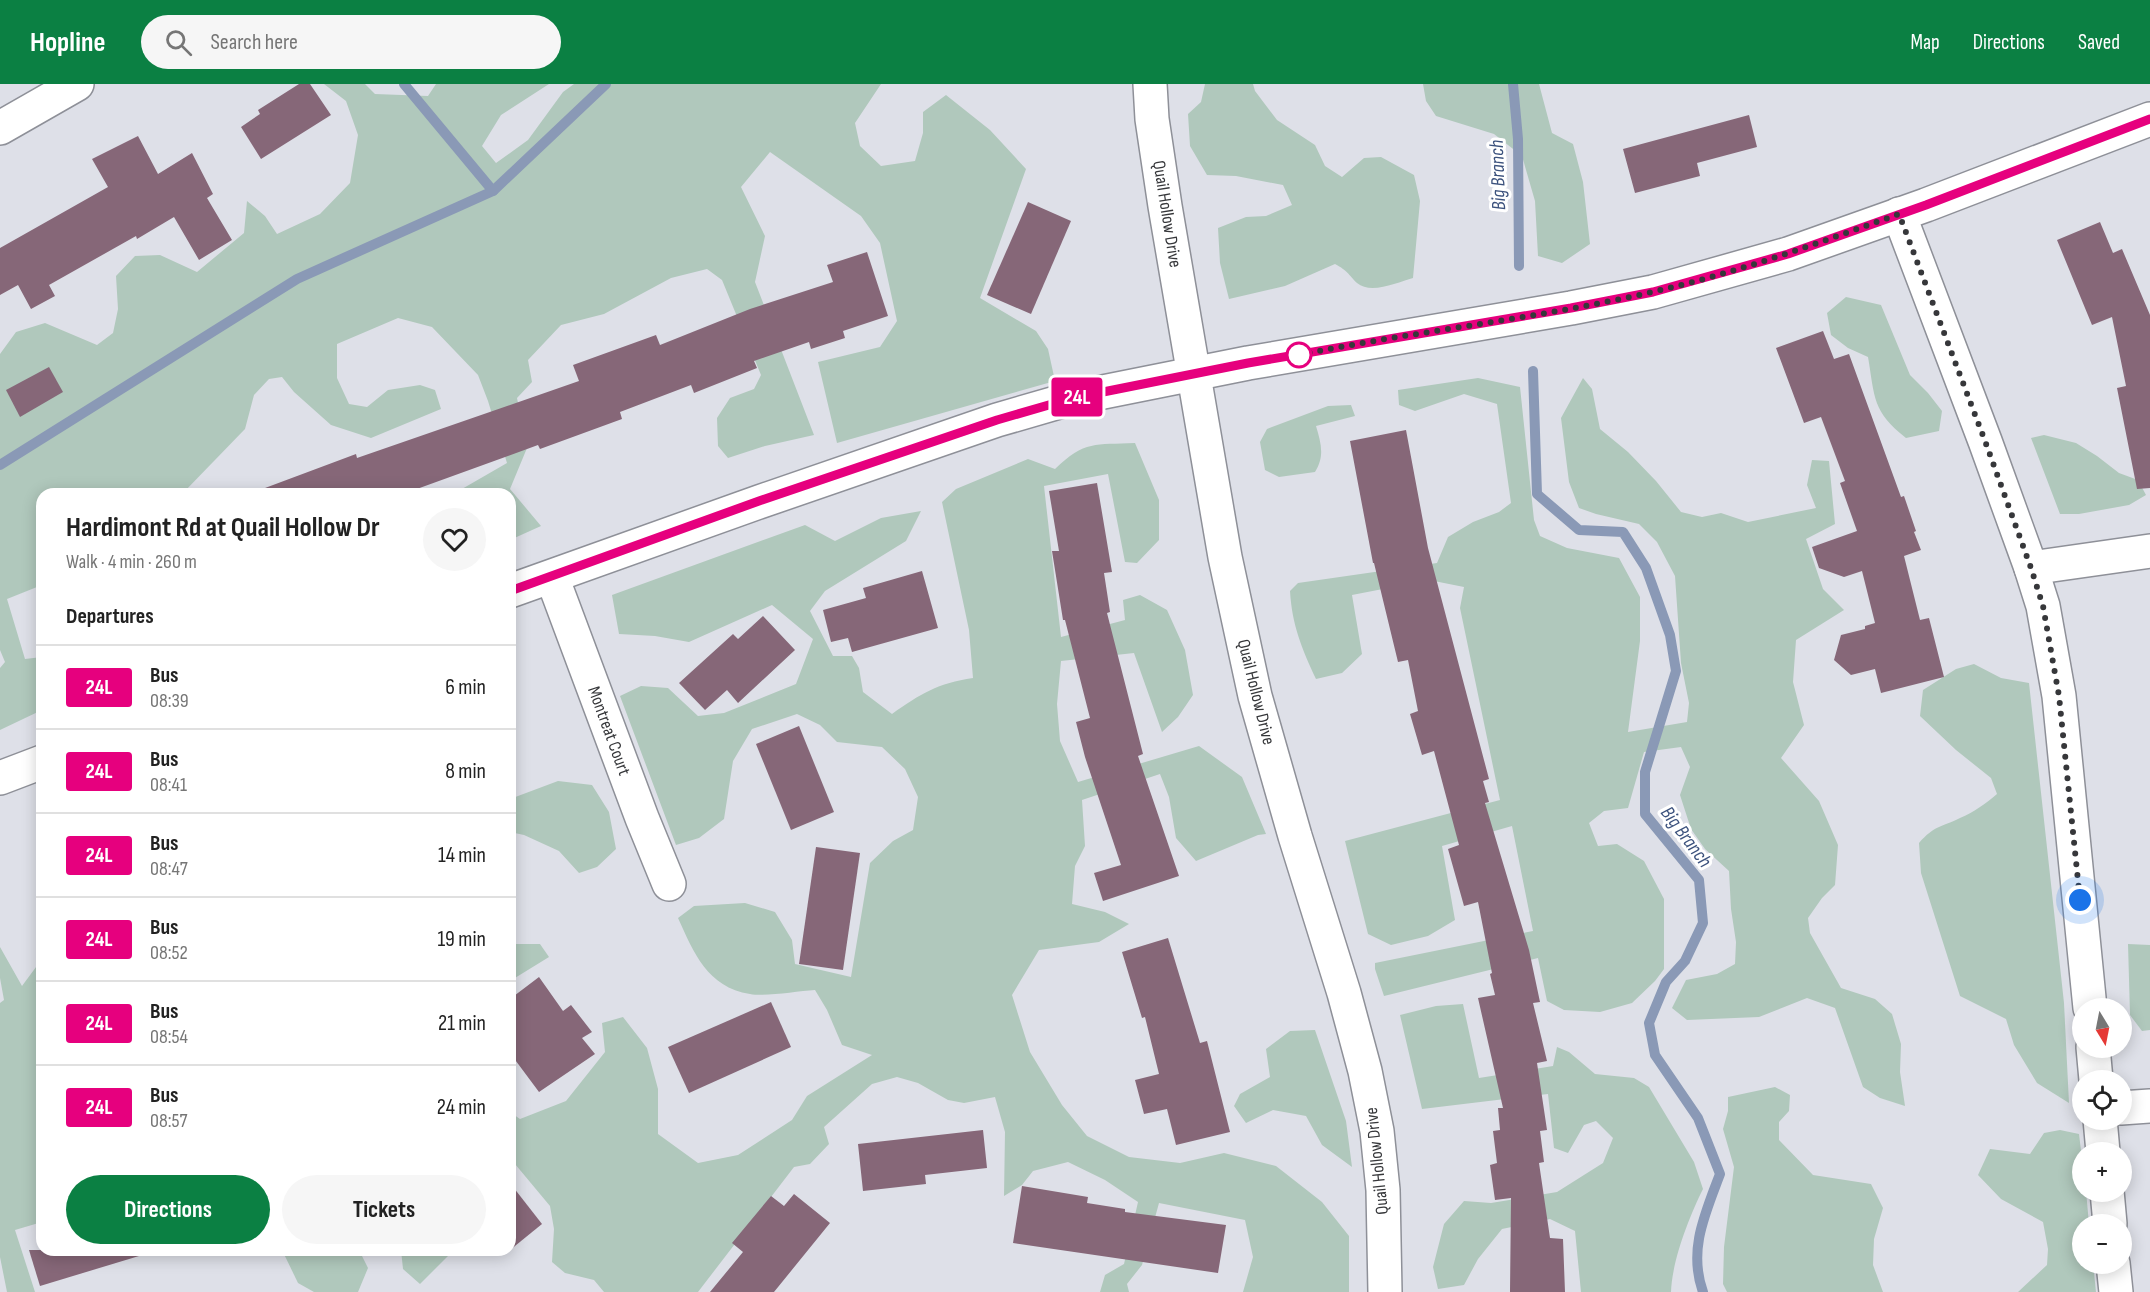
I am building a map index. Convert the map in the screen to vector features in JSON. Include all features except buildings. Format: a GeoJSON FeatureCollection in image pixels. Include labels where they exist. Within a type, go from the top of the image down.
{"type":"FeatureCollection","features":[{"type":"Feature","properties":{"kind":"street"},"geometry":{"type":"LineString","coordinates":[[0,128],[77,84]]}},
{"type":"Feature","properties":{"kind":"street","name":"Quail Hollow Drive"},"geometry":{"type":"LineString","coordinates":[[1150,84],[1152,119],[1163,195],[1225,557],[1256,696],[1295,836],[1344,993],[1365,1071],[1377,1131],[1383,1190],[1385,1292]]}},
{"type":"Feature","properties":{"kind":"street"},"geometry":{"type":"LineString","coordinates":[[516,589],[759,501],[997,420],[1073,398],[1248,363],[1653,292],[1788,254],[2150,119]]}},
{"type":"Feature","properties":{"kind":"street"},"geometry":{"type":"LineString","coordinates":[[1899,214],[2031,568],[2043,606],[2059,696],[2089,998]]}},
{"type":"Feature","properties":{"kind":"street"},"geometry":{"type":"LineString","coordinates":[[2031,568],[2150,551]]}},
{"type":"Feature","properties":{"kind":"street","name":"Montreat Court"},"geometry":{"type":"LineString","coordinates":[[552,577],[669,884]]}},
{"type":"Feature","properties":{"kind":"street"},"geometry":{"type":"LineString","coordinates":[[0,778],[36,764]]}},
{"type":"Feature","properties":{"kind":"street"},"geometry":{"type":"LineString","coordinates":[[2132,1107],[2150,1106]]}},
{"type":"Feature","properties":{"kind":"street"},"geometry":{"type":"LineString","coordinates":[[2114,1274],[2116,1292]]}},
{"type":"Feature","properties":{"kind":"green space"},"geometry":{"type":"Polygon","coordinates":[[[324,84],[365,84],[375,94],[428,96],[436,84],[549,84],[501,115],[482,146],[496,163],[528,140],[563,92],[574,84],[881,84],[855,123],[860,146],[881,166],[915,161],[923,133],[923,112],[946,95],[990,130],[1026,169],[980,298],[1036,331],[1048,349],[1055,381],[837,443],[818,362],[880,347],[897,321],[880,243],[861,216],[770,152],[741,187],[765,236],[755,282],[814,435],[765,446],[728,458],[718,446],[717,418],[730,398],[754,389],[761,375],[722,280],[707,269],[671,278],[604,314],[561,325],[528,360],[532,382],[517,398],[527,448],[510,488],[464,488],[507,463],[478,375],[432,327],[398,318],[337,344],[337,378],[349,404],[367,407],[388,390],[420,385],[435,390],[441,409],[371,438],[331,425],[294,392],[282,377],[269,379],[254,395],[245,429],[188,488],[36,488],[36,587],[7,599],[25,659],[36,658],[36,713],[0,730],[0,668],[5,662],[0,650],[0,354],[16,332],[45,323],[97,345],[113,333],[118,309],[116,276],[135,256],[160,255],[197,272],[244,233],[247,201],[265,216],[277,234],[320,214],[350,183],[358,135],[346,101],[324,84]]]}},
{"type":"Feature","properties":{"kind":"green space"},"geometry":{"type":"Polygon","coordinates":[[[1205,84],[1253,84],[1255,91],[1277,120],[1315,145],[1325,166],[1342,177],[1364,158],[1381,157],[1414,175],[1420,201],[1413,278],[1370,288],[1357,283],[1335,264],[1285,286],[1229,299],[1220,263],[1218,228],[1246,217],[1266,216],[1292,205],[1283,185],[1236,176],[1207,175],[1190,146],[1188,114],[1201,102],[1205,84]]]}},
{"type":"Feature","properties":{"kind":"green space"},"geometry":{"type":"Polygon","coordinates":[[[1423,84],[1539,84],[1552,133],[1573,144],[1583,182],[1590,244],[1562,263],[1538,256],[1535,201],[1522,156],[1494,134],[1436,116],[1426,101],[1423,84]]]}},
{"type":"Feature","properties":{"kind":"green space"},"geometry":{"type":"Polygon","coordinates":[[[1846,297],[1881,305],[1910,375],[1942,411],[1939,431],[1906,438],[1887,420],[1874,394],[1868,357],[1848,348],[1831,335],[1827,313],[1846,297]]]}},
{"type":"Feature","properties":{"kind":"green space"},"geometry":{"type":"Polygon","coordinates":[[[1478,378],[1520,387],[1534,520],[1540,536],[1567,548],[1619,558],[1640,597],[1640,641],[1628,732],[1687,722],[1689,703],[1681,663],[1675,576],[1657,542],[1639,524],[1579,508],[1569,482],[1561,418],[1583,378],[1592,389],[1600,429],[1628,452],[1681,512],[1702,517],[1721,513],[1748,522],[1816,508],[1807,485],[1812,460],[1829,461],[1835,524],[1806,539],[1823,589],[1844,610],[1796,640],[1793,682],[1804,725],[1781,758],[1819,801],[1838,845],[1835,885],[1822,898],[1808,918],[1810,933],[1841,988],[1875,999],[1892,1014],[1901,1044],[1900,1072],[1905,1106],[1880,1098],[1863,1087],[1835,1008],[1807,998],[1759,1017],[1687,1020],[1672,1008],[1686,980],[1717,974],[1735,964],[1736,942],[1729,871],[1705,849],[1691,829],[1680,795],[1690,767],[1681,747],[1644,752],[1628,808],[1604,811],[1589,823],[1598,846],[1617,844],[1644,861],[1664,899],[1664,969],[1632,1003],[1600,1012],[1564,1010],[1547,1001],[1538,958],[1384,996],[1375,963],[1533,931],[1512,826],[1442,846],[1455,920],[1428,936],[1391,945],[1368,934],[1345,841],[1500,800],[1460,608],[1464,587],[1429,580],[1352,595],[1362,654],[1342,673],[1316,679],[1298,636],[1290,591],[1298,583],[1437,563],[1448,537],[1473,522],[1499,512],[1511,503],[1497,404],[1464,394],[1415,411],[1399,405],[1398,390],[1478,378]]]}},
{"type":"Feature","properties":{"kind":"green space"},"geometry":{"type":"Polygon","coordinates":[[[1351,405],[1355,416],[1316,426],[1321,444],[1321,455],[1315,472],[1279,477],[1265,470],[1260,442],[1267,429],[1328,406],[1351,405]]]}},
{"type":"Feature","properties":{"kind":"green space"},"geometry":{"type":"Polygon","coordinates":[[[2044,435],[2076,443],[2119,473],[2138,480],[2146,495],[2129,505],[2079,514],[2060,514],[2031,438],[2044,435]]]}},
{"type":"Feature","properties":{"kind":"green space"},"geometry":{"type":"Polygon","coordinates":[[[1135,443],[1159,500],[1159,540],[1137,563],[1125,562],[1108,474],[1044,486],[1061,637],[1125,620],[1123,600],[1140,595],[1167,610],[1185,650],[1193,695],[1178,717],[1162,732],[1134,653],[1061,661],[1057,704],[1060,741],[1078,782],[1199,746],[1242,777],[1266,834],[1258,835],[1196,861],[1176,838],[1169,797],[1160,774],[1082,800],[1085,846],[1075,866],[1072,904],[1105,912],[1129,924],[1099,942],[1039,950],[1012,995],[1030,1052],[1062,1105],[1087,1136],[1129,1157],[1180,1163],[1224,1153],[1276,1166],[1322,1202],[1349,1236],[1349,1292],[1243,1292],[1253,1257],[1245,1220],[1159,1203],[1142,1265],[1127,1284],[1129,1292],[1100,1292],[1105,1275],[1124,1264],[1138,1202],[1105,1180],[1068,1162],[1033,1171],[1022,1185],[1004,1196],[1005,1132],[995,1097],[964,1103],[948,1100],[918,1083],[897,1077],[872,1084],[824,1127],[829,1144],[810,1164],[794,1167],[698,1292],[604,1292],[594,1280],[565,1273],[552,1262],[554,1229],[550,1206],[516,1165],[516,1116],[520,1119],[566,1101],[605,1052],[602,1023],[623,1017],[647,1048],[658,1089],[658,1134],[698,1163],[738,1155],[792,1120],[807,1096],[872,1055],[842,1045],[827,1010],[815,990],[757,995],[735,990],[723,984],[696,956],[678,918],[694,906],[745,903],[775,912],[792,940],[795,964],[851,977],[870,863],[893,841],[913,830],[918,797],[905,769],[882,747],[837,742],[820,725],[797,714],[752,729],[733,761],[724,819],[699,838],[676,845],[620,696],[641,686],[668,688],[698,716],[724,713],[796,684],[813,639],[772,605],[689,642],[655,636],[619,634],[612,595],[805,525],[835,541],[881,518],[921,511],[906,541],[825,591],[810,611],[833,656],[852,656],[859,668],[863,692],[892,714],[930,690],[973,678],[969,630],[942,502],[956,489],[1028,459],[1055,469],[1075,453],[1100,444],[1135,443]]]}},
{"type":"Feature","properties":{"kind":"green space"},"geometry":{"type":"Polygon","coordinates":[[[516,496],[541,526],[516,537],[516,496]]]}},
{"type":"Feature","properties":{"kind":"green space"},"geometry":{"type":"Polygon","coordinates":[[[1974,664],[2001,678],[2029,683],[2064,1003],[2069,1103],[2037,1083],[2014,1045],[2006,1019],[1960,996],[1921,873],[1919,843],[1929,833],[1965,816],[1997,794],[1991,778],[1956,750],[1920,716],[1923,690],[1956,669],[1974,664]]]}},
{"type":"Feature","properties":{"kind":"green space"},"geometry":{"type":"Polygon","coordinates":[[[558,781],[592,785],[609,812],[616,849],[597,867],[579,873],[559,851],[516,833],[516,797],[558,781]]]}},
{"type":"Feature","properties":{"kind":"green space"},"geometry":{"type":"Polygon","coordinates":[[[516,944],[540,944],[549,957],[516,977],[516,944]]]}},
{"type":"Feature","properties":{"kind":"green space"},"geometry":{"type":"Polygon","coordinates":[[[2128,944],[2150,945],[2150,1030],[2142,1031],[2132,1018],[2132,998],[2130,998],[2128,944]]]}},
{"type":"Feature","properties":{"kind":"green space"},"geometry":{"type":"Polygon","coordinates":[[[0,947],[22,986],[36,967],[36,1224],[15,1230],[35,1292],[7,1292],[0,1257],[0,1003],[4,1000],[0,978],[0,947]]]}},
{"type":"Feature","properties":{"kind":"green space"},"geometry":{"type":"Polygon","coordinates":[[[1463,1004],[1479,1078],[1553,1066],[1557,1047],[1569,1052],[1595,1074],[1634,1078],[1649,1087],[1694,1162],[1703,1189],[1682,1239],[1674,1267],[1671,1292],[1581,1292],[1575,1231],[1550,1219],[1502,1229],[1478,1259],[1464,1285],[1438,1289],[1433,1267],[1444,1224],[1464,1201],[1491,1203],[1557,1192],[1603,1163],[1613,1138],[1596,1121],[1584,1125],[1568,1153],[1554,1148],[1548,1094],[1422,1109],[1400,1015],[1436,1006],[1463,1004]]]}},
{"type":"Feature","properties":{"kind":"green space"},"geometry":{"type":"Polygon","coordinates":[[[1315,1030],[1346,1121],[1352,1167],[1322,1145],[1306,1116],[1273,1110],[1246,1123],[1234,1106],[1240,1094],[1270,1077],[1266,1049],[1290,1031],[1315,1030]]]}},
{"type":"Feature","properties":{"kind":"green space"},"geometry":{"type":"Polygon","coordinates":[[[1775,1087],[1790,1095],[1789,1111],[1779,1122],[1779,1140],[1813,1175],[1871,1184],[1883,1208],[1874,1239],[1873,1265],[1883,1292],[1727,1292],[1723,1284],[1724,1247],[1734,1167],[1723,1129],[1728,1111],[1728,1097],[1775,1087]]]}},
{"type":"Feature","properties":{"kind":"green space"},"geometry":{"type":"Polygon","coordinates":[[[2060,1130],[2079,1134],[2080,1142],[2072,1142],[2072,1202],[2087,1202],[2088,1214],[2072,1214],[2072,1274],[2094,1274],[2096,1292],[2018,1292],[2047,1265],[2048,1249],[2043,1222],[2001,1199],[1978,1175],[1990,1149],[2030,1154],[2044,1133],[2060,1130]]]}},
{"type":"Feature","properties":{"kind":"green space"},"geometry":{"type":"Polygon","coordinates":[[[285,1256],[362,1256],[368,1268],[358,1292],[314,1292],[298,1283],[285,1256]]]}},
{"type":"Feature","properties":{"kind":"green space"},"geometry":{"type":"Polygon","coordinates":[[[402,1256],[448,1256],[420,1284],[403,1269],[402,1256]]]}},
{"type":"Feature","properties":{"kind":"waterway"},"geometry":{"type":"LineString","coordinates":[[404,84],[493,191]]}},
{"type":"Feature","properties":{"kind":"waterway"},"geometry":{"type":"LineString","coordinates":[[0,465],[297,279],[493,191],[606,84]]}},
{"type":"Feature","properties":{"kind":"waterway","name":"Big Branch"},"geometry":{"type":"LineString","coordinates":[[1513,84],[1518,139],[1519,266]]}},
{"type":"Feature","properties":{"kind":"waterway","name":"Big Branch"},"geometry":{"type":"LineString","coordinates":[[1533,371],[1537,494],[1579,530],[1623,532],[1646,568],[1670,635],[1676,671],[1645,772],[1645,814],[1699,880],[1703,923],[1685,961],[1666,982],[1649,1023],[1655,1055],[1698,1118],[1720,1174],[1700,1232],[1697,1261],[1703,1292]]}},
{"type":"Feature","properties":{"kind":"bus line","name":"24L"},"geometry":{"type":"LineString","coordinates":[[516,589],[759,501],[997,420],[1073,398],[1248,363],[1571,308],[1653,292],[1715,276],[1788,254],[1926,205],[2150,119]]}},
{"type":"Feature","properties":{"kind":"route"},"geometry":{"type":"LineString","coordinates":[[1299,355],[1653,292],[1788,254],[1899,214],[1985,441],[2043,606],[2059,696],[2080,900]]}}]}
